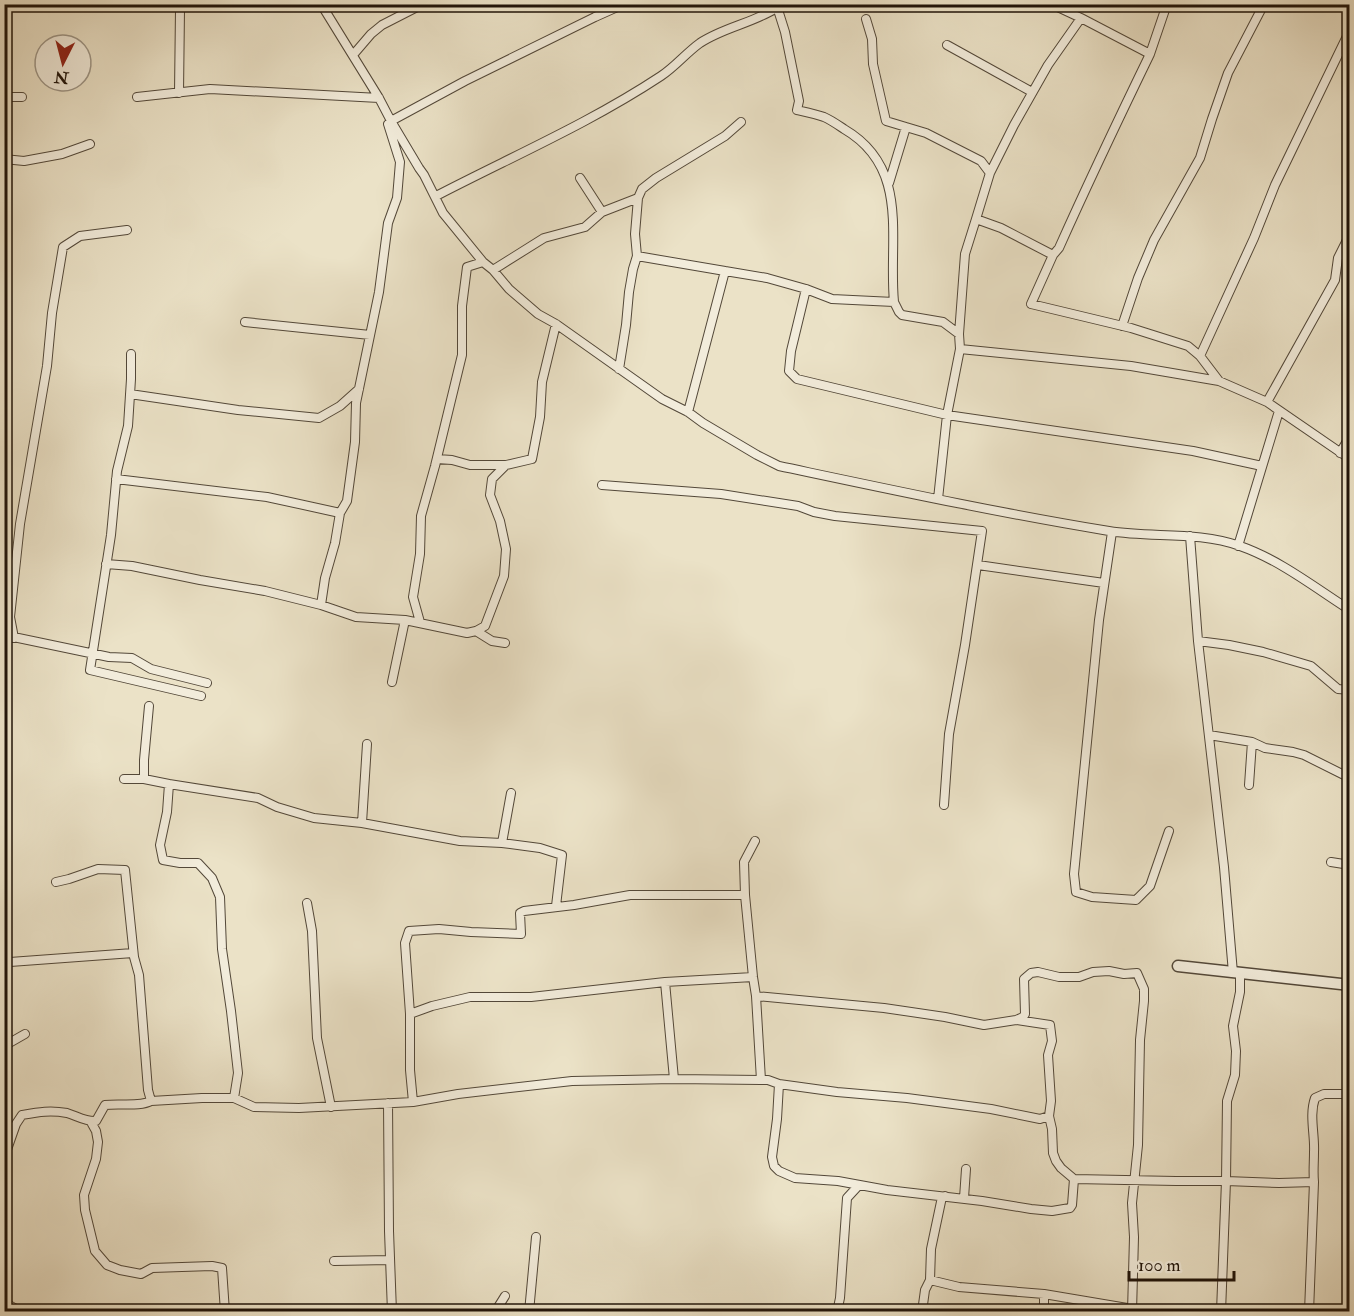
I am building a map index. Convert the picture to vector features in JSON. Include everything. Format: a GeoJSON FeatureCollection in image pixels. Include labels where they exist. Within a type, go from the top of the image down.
{"type":"FeatureCollection","features":[{"type":"Feature","properties":{"kind":"street"},"geometry":{"type":"LineString","coordinates":[[176,4],[180,9],[179,93]]}},
{"type":"Feature","properties":{"kind":"street"},"geometry":{"type":"LineString","coordinates":[[321,4],[424,175],[443,213],[483,262],[509,289],[538,314],[556,324],[662,399],[688,412],[757,455],[779,466],[1112,532],[1190,536],[1238,546],[1269,559],[1350,610]]}},
{"type":"Feature","properties":{"kind":"street"},"geometry":{"type":"LineString","coordinates":[[353,56],[371,34],[382,25],[423,4]]}},
{"type":"Feature","properties":{"kind":"street"},"geometry":{"type":"LineString","coordinates":[[321,606],[340,513],[347,501],[355,441],[356,403],[379,292],[388,223],[397,198],[400,162],[388,124],[465,81],[624,4]]}},
{"type":"Feature","properties":{"kind":"street"},"geometry":{"type":"LineString","coordinates":[[1051,4],[1150,54]]}},
{"type":"Feature","properties":{"kind":"street"},"geometry":{"type":"LineString","coordinates":[[1167,4],[1150,54],[1031,304],[1188,345],[1220,381]]}},
{"type":"Feature","properties":{"kind":"street"},"geometry":{"type":"LineString","coordinates":[[1122,326],[1154,240],[1200,158],[1228,73],[1264,4]]}},
{"type":"Feature","properties":{"kind":"street"},"geometry":{"type":"LineString","coordinates":[[436,196],[526,152],[608,108],[663,75],[700,43],[730,28],[767,14],[778,6],[799,101],[797,110],[825,117],[853,134],[866,146],[882,167],[891,201],[894,302],[899,312],[903,315],[943,322],[959,334]]}},
{"type":"Feature","properties":{"kind":"street"},"geometry":{"type":"LineString","coordinates":[[938,499],[947,415],[960,349],[965,254],[990,173],[1048,64],[1081,18]]}},
{"type":"Feature","properties":{"kind":"street"},"geometry":{"type":"LineString","coordinates":[[866,19],[872,39],[873,64],[886,121],[926,133],[981,161],[995,164]]}},
{"type":"Feature","properties":{"kind":"street"},"geometry":{"type":"LineString","coordinates":[[1200,356],[1254,238],[1275,185],[1350,30]]}},
{"type":"Feature","properties":{"kind":"street"},"geometry":{"type":"LineString","coordinates":[[947,45],[1032,92]]}},
{"type":"Feature","properties":{"kind":"street"},"geometry":{"type":"LineString","coordinates":[[137,97],[210,89],[379,98]]}},
{"type":"Feature","properties":{"kind":"street"},"geometry":{"type":"LineString","coordinates":[[4,97],[22,97]]}},
{"type":"Feature","properties":{"kind":"street"},"geometry":{"type":"LineString","coordinates":[[619,369],[629,292],[637,256],[635,234],[638,198],[642,189],[741,122]]}},
{"type":"Feature","properties":{"kind":"street"},"geometry":{"type":"LineString","coordinates":[[888,184],[906,127]]}},
{"type":"Feature","properties":{"kind":"street"},"geometry":{"type":"LineString","coordinates":[[4,159],[24,161],[62,154],[90,144]]}},
{"type":"Feature","properties":{"kind":"street"},"geometry":{"type":"LineString","coordinates":[[981,161],[990,173]]}},
{"type":"Feature","properties":{"kind":"street"},"geometry":{"type":"LineString","coordinates":[[400,162],[419,168]]}},
{"type":"Feature","properties":{"kind":"street"},"geometry":{"type":"LineString","coordinates":[[580,178],[602,212]]}},
{"type":"Feature","properties":{"kind":"street"},"geometry":{"type":"LineString","coordinates":[[493,270],[544,238],[585,227],[602,212],[638,198]]}},
{"type":"Feature","properties":{"kind":"street"},"geometry":{"type":"LineString","coordinates":[[976,219],[1001,228],[1053,255]]}},
{"type":"Feature","properties":{"kind":"street"},"geometry":{"type":"LineString","coordinates":[[14,638],[10,617],[20,524],[47,366],[52,313],[63,247],[80,236],[127,230]]}},
{"type":"Feature","properties":{"kind":"street"},"geometry":{"type":"LineString","coordinates":[[1267,402],[1335,280],[1338,258],[1350,234]]}},
{"type":"Feature","properties":{"kind":"street"},"geometry":{"type":"LineString","coordinates":[[637,256],[767,278],[832,299],[894,302]]}},
{"type":"Feature","properties":{"kind":"street"},"geometry":{"type":"LineString","coordinates":[[420,622],[413,597],[420,554],[421,516],[462,355],[462,306],[467,267],[483,262]]}},
{"type":"Feature","properties":{"kind":"street"},"geometry":{"type":"LineString","coordinates":[[688,412],[724,271]]}},
{"type":"Feature","properties":{"kind":"street"},"geometry":{"type":"LineString","coordinates":[[806,289],[791,351],[789,371],[797,379],[947,415],[1193,451],[1262,466]]}},
{"type":"Feature","properties":{"kind":"street"},"geometry":{"type":"LineString","coordinates":[[245,322],[370,335]]}},
{"type":"Feature","properties":{"kind":"street"},"geometry":{"type":"LineString","coordinates":[[437,459],[470,465],[506,465],[532,459],[540,417],[542,382],[556,324]]}},
{"type":"Feature","properties":{"kind":"street"},"geometry":{"type":"LineString","coordinates":[[960,349],[1131,366],[1220,381],[1267,402],[1350,459]]}},
{"type":"Feature","properties":{"kind":"street"},"geometry":{"type":"LineString","coordinates":[[131,354],[128,426],[116,479],[111,535],[90,670],[201,696]]}},
{"type":"Feature","properties":{"kind":"street"},"geometry":{"type":"LineString","coordinates":[[130,394],[238,410],[319,418],[340,406],[360,389]]}},
{"type":"Feature","properties":{"kind":"street"},"geometry":{"type":"LineString","coordinates":[[1238,546],[1279,411]]}},
{"type":"Feature","properties":{"kind":"street"},"geometry":{"type":"LineString","coordinates":[[1340,453],[1350,436]]}},
{"type":"Feature","properties":{"kind":"street"},"geometry":{"type":"LineString","coordinates":[[106,564],[132,566],[265,591],[356,617],[420,622],[467,633],[476,631],[485,626],[504,576],[506,549],[500,521],[490,495],[492,478],[506,465]]}},
{"type":"Feature","properties":{"kind":"street"},"geometry":{"type":"LineString","coordinates":[[116,479],[267,497],[340,513]]}},
{"type":"Feature","properties":{"kind":"street"},"geometry":{"type":"LineString","coordinates":[[602,485],[721,494],[798,506],[835,516],[982,531],[949,734],[944,805]]}},
{"type":"Feature","properties":{"kind":"street"},"geometry":{"type":"LineString","coordinates":[[1112,532],[1099,620],[1074,874],[1076,892],[1092,897],[1136,900],[1150,886],[1169,831]]}},
{"type":"Feature","properties":{"kind":"street"},"geometry":{"type":"LineString","coordinates":[[1190,536],[1198,641],[1239,992],[1233,1026],[1236,1051],[1235,1076],[1227,1101],[1221,1311]]}},
{"type":"Feature","properties":{"kind":"street"},"geometry":{"type":"LineString","coordinates":[[978,565],[1104,584]]}},
{"type":"Feature","properties":{"kind":"street"},"geometry":{"type":"LineString","coordinates":[[392,682],[405,620]]}},
{"type":"Feature","properties":{"kind":"street"},"geometry":{"type":"LineString","coordinates":[[476,631],[492,641],[505,643]]}},
{"type":"Feature","properties":{"kind":"street"},"geometry":{"type":"LineString","coordinates":[[4,635],[92,654],[132,658],[151,669],[207,683]]}},
{"type":"Feature","properties":{"kind":"street"},"geometry":{"type":"LineString","coordinates":[[1198,641],[1252,650],[1311,666],[1338,689],[1350,690]]}},
{"type":"Feature","properties":{"kind":"street"},"geometry":{"type":"LineString","coordinates":[[144,779],[149,706]]}},
{"type":"Feature","properties":{"kind":"street"},"geometry":{"type":"LineString","coordinates":[[1209,735],[1252,742],[1265,748],[1304,755],[1350,778]]}},
{"type":"Feature","properties":{"kind":"street"},"geometry":{"type":"LineString","coordinates":[[1249,785],[1252,742]]}},
{"type":"Feature","properties":{"kind":"street"},"geometry":{"type":"LineString","coordinates":[[362,823],[367,744]]}},
{"type":"Feature","properties":{"kind":"street"},"geometry":{"type":"LineString","coordinates":[[124,779],[144,779],[258,798],[277,807],[314,818],[362,823],[460,841],[540,848],[562,855],[556,906]]}},
{"type":"Feature","properties":{"kind":"street"},"geometry":{"type":"LineString","coordinates":[[169,784],[167,812],[160,845],[163,860],[198,863],[212,878],[220,897],[222,949],[238,1073],[234,1098]]}},
{"type":"Feature","properties":{"kind":"street"},"geometry":{"type":"LineString","coordinates":[[502,843],[511,793]]}},
{"type":"Feature","properties":{"kind":"street"},"geometry":{"type":"LineString","coordinates":[[755,840],[744,862],[761,1080]]}},
{"type":"Feature","properties":{"kind":"street"},"geometry":{"type":"LineString","coordinates":[[1331,862],[1350,864]]}},
{"type":"Feature","properties":{"kind":"street"},"geometry":{"type":"LineString","coordinates":[[56,882],[98,869],[125,870],[134,953],[139,975],[148,1090],[151,1101]]}},
{"type":"Feature","properties":{"kind":"street"},"geometry":{"type":"LineString","coordinates":[[413,1102],[405,944],[409,931],[439,929],[521,934],[520,913],[556,906],[630,895],[745,895]]}},
{"type":"Feature","properties":{"kind":"street"},"geometry":{"type":"LineString","coordinates":[[307,903],[312,931],[317,1038],[331,1107]]}},
{"type":"Feature","properties":{"kind":"street"},"geometry":{"type":"LineString","coordinates":[[4,960],[10,962],[134,953]]}},
{"type":"Feature","properties":{"kind":"street"},"geometry":{"type":"LineString","coordinates":[[1178,966],[1350,986]]}},
{"type":"Feature","properties":{"kind":"street"},"geometry":{"type":"LineString","coordinates":[[756,996],[884,1008],[984,1025],[1023,1017],[1025,1014],[1024,979],[1031,973],[1038,972],[1059,977],[1079,977],[1093,972],[1109,971],[1124,974],[1137,973],[1144,989],[1144,1001],[1140,1040],[1138,1145],[1132,1203],[1134,1237],[1132,1310],[1044,1294],[960,1287],[930,1281]]}},
{"type":"Feature","properties":{"kind":"street"},"geometry":{"type":"LineString","coordinates":[[410,1014],[470,996],[531,997],[665,982],[753,977]]}},
{"type":"Feature","properties":{"kind":"street"},"geometry":{"type":"LineString","coordinates":[[665,982],[674,1079]]}},
{"type":"Feature","properties":{"kind":"street"},"geometry":{"type":"LineString","coordinates":[[1016,1020],[1050,1025],[1052,1041],[1048,1055],[1051,1101],[1049,1116],[1053,1153],[1061,1168],[1074,1179],[1314,1182]]}},
{"type":"Feature","properties":{"kind":"street"},"geometry":{"type":"LineString","coordinates":[[4,1046],[25,1034]]}},
{"type":"Feature","properties":{"kind":"street"},"geometry":{"type":"LineString","coordinates":[[4,1158],[16,1124],[22,1115],[47,1110],[69,1114],[91,1122],[96,1121],[105,1105],[117,1103],[144,1105],[151,1101],[234,1098],[254,1107],[331,1107],[413,1102],[572,1081],[768,1080],[779,1084],[837,1092],[907,1098],[1002,1111],[1040,1119],[1049,1116]]}},
{"type":"Feature","properties":{"kind":"street"},"geometry":{"type":"LineString","coordinates":[[779,1084],[772,1157],[774,1166],[779,1171],[795,1178],[838,1181],[887,1190],[1052,1211],[1070,1208],[1074,1179]]}},
{"type":"Feature","properties":{"kind":"street"},"geometry":{"type":"LineString","coordinates":[[1309,1311],[1315,1152],[1312,1106],[1315,1098],[1324,1094],[1350,1094]]}},
{"type":"Feature","properties":{"kind":"street"},"geometry":{"type":"LineString","coordinates":[[388,1103],[392,1311]]}},
{"type":"Feature","properties":{"kind":"street"},"geometry":{"type":"LineString","coordinates":[[91,1122],[98,1142],[96,1159],[84,1195],[85,1210],[95,1251],[107,1265],[141,1274],[152,1268],[212,1266],[222,1268],[225,1311]]}},
{"type":"Feature","properties":{"kind":"street"},"geometry":{"type":"LineString","coordinates":[[964,1198],[966,1169]]}},
{"type":"Feature","properties":{"kind":"street"},"geometry":{"type":"LineString","coordinates":[[837,1311],[840,1298],[847,1198],[859,1185]]}},
{"type":"Feature","properties":{"kind":"street"},"geometry":{"type":"LineString","coordinates":[[922,1311],[924,1290],[930,1281],[931,1249],[942,1197],[945,1196]]}},
{"type":"Feature","properties":{"kind":"street"},"geometry":{"type":"LineString","coordinates":[[529,1311],[536,1237]]}},
{"type":"Feature","properties":{"kind":"street"},"geometry":{"type":"LineString","coordinates":[[334,1261],[390,1260]]}},
{"type":"Feature","properties":{"kind":"street"},"geometry":{"type":"LineString","coordinates":[[1044,1294],[1044,1311]]}},
{"type":"Feature","properties":{"kind":"street"},"geometry":{"type":"LineString","coordinates":[[495,1311],[504,1296]]}},
{"type":"Feature","properties":{"kind":"street"},"geometry":{"type":"LineString","coordinates":[[4,1302],[21,1311]]}}]}
